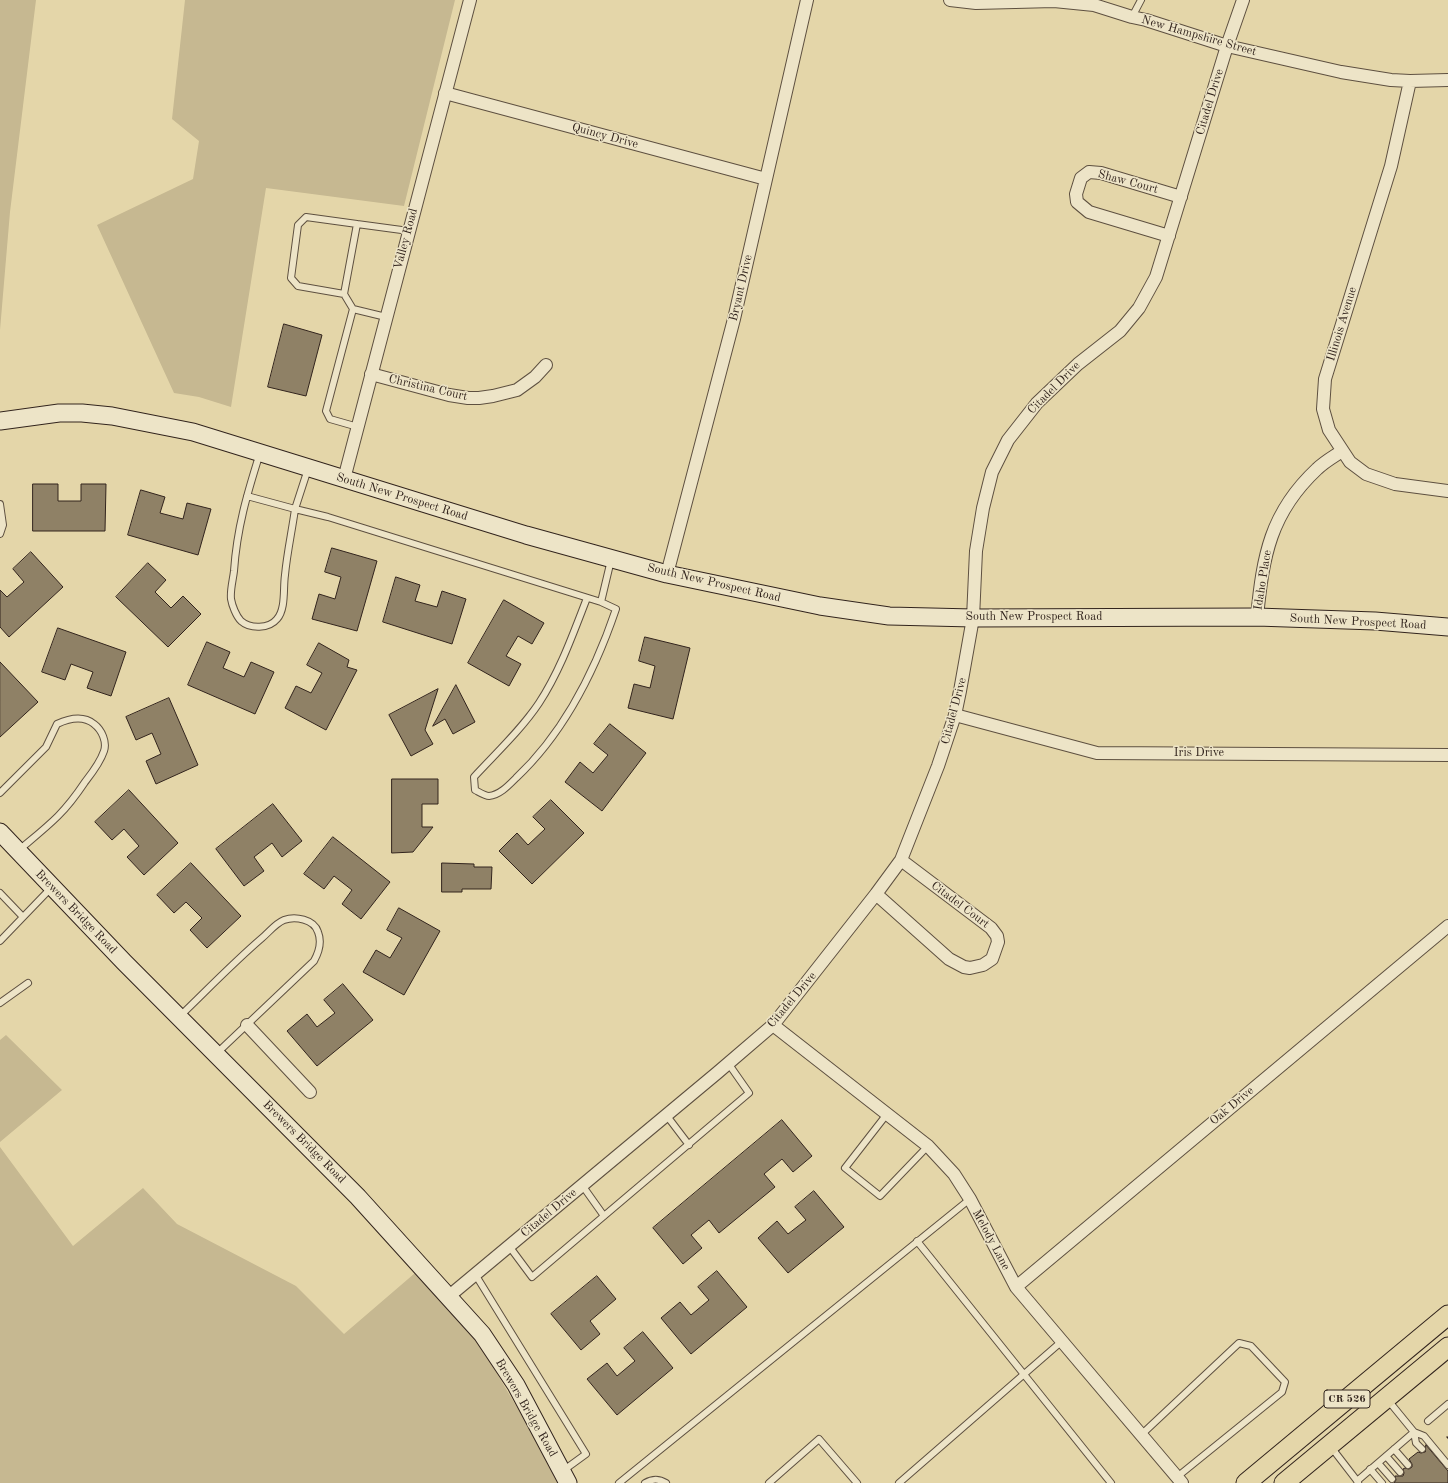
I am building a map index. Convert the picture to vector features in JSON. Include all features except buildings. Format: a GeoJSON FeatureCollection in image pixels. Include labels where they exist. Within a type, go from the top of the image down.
{"type":"FeatureCollection","features":[{"type":"Feature","properties":{"kind":"main road","name":"South New Prospect Road"},"geometry":{"type":"LineString","coordinates":[[0,421],[59,413],[82,413],[112,416],[194,432],[526,535],[667,574],[813,605],[889,616],[973,618],[1257,617],[1375,621],[1448,627]]}},
{"type":"Feature","properties":{"kind":"main road","name":"Brewers Bridge Road"},"geometry":{"type":"LineString","coordinates":[[0,832],[215,1054],[358,1197],[482,1334],[516,1385],[565,1477]]}},
{"type":"Feature","properties":{"kind":"main road","name":"CR 526"},"geometry":{"type":"LineString","coordinates":[[1246,1483],[1448,1315]]}},
{"type":"Feature","properties":{"kind":"main road","name":"CR 526"},"geometry":{"type":"LineString","coordinates":[[1284,1483],[1448,1347]]}},
{"type":"Feature","properties":{"kind":"street","name":"Valley Road"},"geometry":{"type":"LineString","coordinates":[[344,479],[470,0]]}},
{"type":"Feature","properties":{"kind":"street","name":"Bryant Drive"},"geometry":{"type":"LineString","coordinates":[[667,574],[734,319],[807,0]]}},
{"type":"Feature","properties":{"kind":"street","name":"New Hampshire Street"},"geometry":{"type":"LineString","coordinates":[[950,0],[976,3],[1054,1],[1094,5],[1132,18],[1146,20],[1227,46],[1341,72],[1391,80],[1448,80]]}},
{"type":"Feature","properties":{"kind":"street","name":"Citadel Drive"},"geometry":{"type":"LineString","coordinates":[[448,1297],[667,1116],[773,1025],[901,860],[938,766],[955,714],[973,618],[976,551],[983,508],[992,472],[1008,440],[1037,403],[1078,364],[1120,330],[1139,308],[1156,277],[1227,46],[1243,0]]}},
{"type":"Feature","properties":{"kind":"street","name":"Illinois Avenue"},"geometry":{"type":"LineString","coordinates":[[1410,81],[1391,166],[1325,379],[1323,409],[1329,430],[1342,451],[1350,462],[1366,474],[1395,484],[1448,491]]}},
{"type":"Feature","properties":{"kind":"street","name":"Quincy Drive"},"geometry":{"type":"LineString","coordinates":[[445,93],[766,179]]}},
{"type":"Feature","properties":{"kind":"street","name":"Shaw Court"},"geometry":{"type":"LineString","coordinates":[[1169,236],[1089,212],[1077,202],[1076,194],[1081,178],[1089,172],[1101,173],[1181,197]]}},
{"type":"Feature","properties":{"kind":"street","name":"Christina Court"},"geometry":{"type":"LineString","coordinates":[[371,374],[448,395],[479,398],[517,390],[535,377],[546,365]]}},
{"type":"Feature","properties":{"kind":"street","name":"Idaho Place"},"geometry":{"type":"LineString","coordinates":[[1257,617],[1262,574],[1268,547],[1279,518],[1295,492],[1317,469],[1342,451]]}},
{"type":"Feature","properties":{"kind":"street","name":"Iris Drive"},"geometry":{"type":"LineString","coordinates":[[955,714],[1097,753],[1448,755]]}},
{"type":"Feature","properties":{"kind":"street","name":"Citadel Court"},"geometry":{"type":"LineString","coordinates":[[876,894],[949,959],[964,967],[970,968],[983,965],[992,959],[998,942],[997,936],[991,928],[901,860]]}},
{"type":"Feature","properties":{"kind":"street","name":"Oak Drive"},"geometry":{"type":"LineString","coordinates":[[1016,1287],[1448,926]]}},
{"type":"Feature","properties":{"kind":"street"},"geometry":{"type":"LineString","coordinates":[[247,1025],[310,1092]]}},
{"type":"Feature","properties":{"kind":"street","name":"Melody Lane"},"geometry":{"type":"LineString","coordinates":[[773,1025],[928,1146],[954,1174],[970,1199],[1016,1287],[1179,1480]]}},
{"type":"Feature","properties":{"kind":"lane"},"geometry":{"type":"LineString","coordinates":[[1132,18],[1141,0]]}},
{"type":"Feature","properties":{"kind":"lane"},"geometry":{"type":"LineString","coordinates":[[344,294],[298,286],[291,278],[298,224],[306,217],[408,231]]}},
{"type":"Feature","properties":{"kind":"lane"},"geometry":{"type":"LineString","coordinates":[[357,224],[344,294],[353,309],[386,317]]}},
{"type":"Feature","properties":{"kind":"lane"},"geometry":{"type":"LineString","coordinates":[[353,309],[326,411],[330,419],[358,427]]}},
{"type":"Feature","properties":{"kind":"lane"},"geometry":{"type":"LineString","coordinates":[[260,452],[247,496],[236,548],[231,598],[235,612],[241,620],[251,626],[262,627],[271,625],[278,619],[282,610],[285,575],[295,509],[308,467]]}},
{"type":"Feature","properties":{"kind":"lane"},"geometry":{"type":"LineString","coordinates":[[247,496],[335,519],[601,602],[616,609],[603,646],[571,710],[528,766],[497,794],[488,796],[475,790],[474,777],[518,730],[539,703],[563,661],[587,598]]}},
{"type":"Feature","properties":{"kind":"lane"},"geometry":{"type":"LineString","coordinates":[[0,504],[2,525],[0,534]]}},
{"type":"Feature","properties":{"kind":"lane"},"geometry":{"type":"LineString","coordinates":[[601,602],[611,558]]}},
{"type":"Feature","properties":{"kind":"lane"},"geometry":{"type":"LineString","coordinates":[[0,793],[46,747],[57,724],[71,718],[80,718],[88,720],[101,732],[105,740],[105,750],[96,768],[59,815],[18,851]]}},
{"type":"Feature","properties":{"kind":"lane"},"geometry":{"type":"LineString","coordinates":[[0,941],[53,887]]}},
{"type":"Feature","properties":{"kind":"lane"},"geometry":{"type":"LineString","coordinates":[[0,893],[23,917]]}},
{"type":"Feature","properties":{"kind":"lane"},"geometry":{"type":"LineString","coordinates":[[179,1017],[282,921],[291,918],[302,919],[313,925],[318,930],[320,940],[319,953],[314,961],[215,1054]]}},
{"type":"Feature","properties":{"kind":"lane"},"geometry":{"type":"LineString","coordinates":[[0,1003],[28,983]]}},
{"type":"Feature","properties":{"kind":"lane"},"geometry":{"type":"LineString","coordinates":[[509,1246],[532,1277],[749,1093],[728,1063]]}},
{"type":"Feature","properties":{"kind":"lane"},"geometry":{"type":"LineString","coordinates":[[887,1114],[845,1168],[880,1196],[928,1146]]}},
{"type":"Feature","properties":{"kind":"lane"},"geometry":{"type":"LineString","coordinates":[[667,1116],[689,1145]]}},
{"type":"Feature","properties":{"kind":"lane"},"geometry":{"type":"LineString","coordinates":[[582,1185],[604,1216]]}},
{"type":"Feature","properties":{"kind":"lane"},"geometry":{"type":"LineString","coordinates":[[619,1483],[970,1199]]}},
{"type":"Feature","properties":{"kind":"lane"},"geometry":{"type":"LineString","coordinates":[[917,1241],[1111,1483]]}},
{"type":"Feature","properties":{"kind":"lane"},"geometry":{"type":"LineString","coordinates":[[474,1274],[586,1454],[565,1477]]}},
{"type":"Feature","properties":{"kind":"lane"},"geometry":{"type":"LineString","coordinates":[[899,1483],[1061,1342]]}},
{"type":"Feature","properties":{"kind":"lane"},"geometry":{"type":"LineString","coordinates":[[1141,1435],[1239,1343],[1251,1346],[1285,1382],[1282,1392],[1179,1480]]}},
{"type":"Feature","properties":{"kind":"lane"},"geometry":{"type":"LineString","coordinates":[[1386,1398],[1414,1432],[1424,1436],[1448,1464]]}},
{"type":"Feature","properties":{"kind":"lane"},"geometry":{"type":"LineString","coordinates":[[1428,1421],[1448,1404]]}},
{"type":"Feature","properties":{"kind":"lane"},"geometry":{"type":"LineString","coordinates":[[1414,1432],[1416,1443],[1422,1449]]}},
{"type":"Feature","properties":{"kind":"lane"},"geometry":{"type":"LineString","coordinates":[[1330,1446],[1358,1482],[1370,1469],[1414,1432]]}},
{"type":"Feature","properties":{"kind":"lane"},"geometry":{"type":"LineString","coordinates":[[769,1483],[819,1439],[857,1483]]}},
{"type":"Feature","properties":{"kind":"lane"},"geometry":{"type":"LineString","coordinates":[[1394,1449],[1408,1465]]}},
{"type":"Feature","properties":{"kind":"lane"},"geometry":{"type":"LineString","coordinates":[[1386,1456],[1400,1472]]}},
{"type":"Feature","properties":{"kind":"lane"},"geometry":{"type":"LineString","coordinates":[[1378,1462],[1392,1479]]}},
{"type":"Feature","properties":{"kind":"lane"},"geometry":{"type":"LineString","coordinates":[[1370,1469],[1382,1483]]}},
{"type":"Feature","properties":{"kind":"lane"},"geometry":{"type":"LineString","coordinates":[[645,1483],[652,1479],[662,1480],[666,1483]]}},
{"type":"Feature","properties":{"kind":"shaded area"},"geometry":{"type":"Polygon","coordinates":[[[0,0],[36,0],[10,212],[0,330],[0,0]]]}},
{"type":"Feature","properties":{"kind":"shaded area"},"geometry":{"type":"Polygon","coordinates":[[[185,0],[455,0],[404,206],[266,188],[231,407],[199,397],[174,393],[97,225],[193,179],[199,141],[172,119],[185,0]]]}},
{"type":"Feature","properties":{"kind":"shaded area"},"geometry":{"type":"Polygon","coordinates":[[[6,1035],[62,1090],[0,1142],[0,1040],[6,1035]]]}},
{"type":"Feature","properties":{"kind":"shaded area"},"geometry":{"type":"Polygon","coordinates":[[[0,1147],[73,1246],[143,1188],[177,1224],[296,1286],[344,1334],[422,1267],[452,1298],[562,1483],[0,1483],[0,1147]]]}}]}
